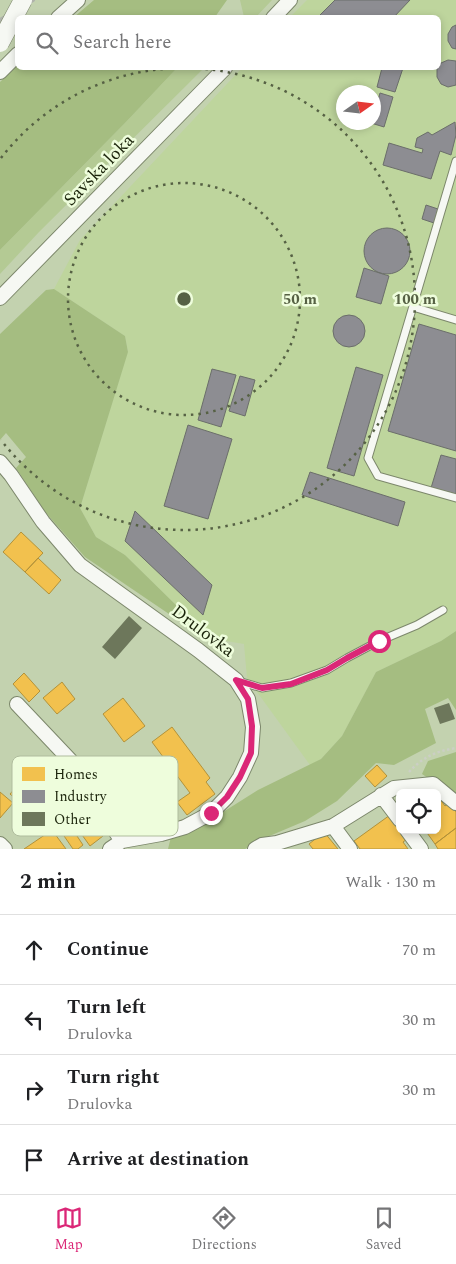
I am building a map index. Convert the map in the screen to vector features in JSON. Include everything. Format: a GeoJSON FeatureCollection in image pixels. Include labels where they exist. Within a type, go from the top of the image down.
{"type":"FeatureCollection","features":[{"type":"Feature","properties":{"kind":"street"},"geometry":{"type":"LineString","coordinates":[[0,43],[22,0]]}},
{"type":"Feature","properties":{"kind":"street"},"geometry":{"type":"LineString","coordinates":[[61,15],[78,0]]}},
{"type":"Feature","properties":{"kind":"street"},"geometry":{"type":"LineString","coordinates":[[276,15],[290,0]]}},
{"type":"Feature","properties":{"kind":"street"},"geometry":{"type":"LineString","coordinates":[[0,72],[15,57]]}},
{"type":"Feature","properties":{"kind":"street","name":"Savska loka"},"geometry":{"type":"LineString","coordinates":[[0,298],[223,70]]}},
{"type":"Feature","properties":{"kind":"street","name":"Drulovka"},"geometry":{"type":"LineString","coordinates":[[0,462],[43,522],[80,565],[198,650],[236,680],[248,699],[252,726],[251,753],[240,777],[227,797],[211,813],[178,830]]}},
{"type":"Feature","properties":{"kind":"street"},"geometry":{"type":"LineString","coordinates":[[17,704],[66,756]]}},
{"type":"Feature","properties":{"kind":"street"},"geometry":{"type":"LineString","coordinates":[[256,849],[262,845],[280,846],[333,826],[394,788],[433,784],[456,803]]}},
{"type":"Feature","properties":{"kind":"street"},"geometry":{"type":"LineString","coordinates":[[381,795],[396,815]]}},
{"type":"Feature","properties":{"kind":"street"},"geometry":{"type":"LineString","coordinates":[[333,826],[350,849]]}},
{"type":"Feature","properties":{"kind":"street"},"geometry":{"type":"LineString","coordinates":[[410,834],[421,849]]}},
{"type":"Feature","properties":{"kind":"street"},"geometry":{"type":"LineString","coordinates":[[119,836],[122,840]]}},
{"type":"Feature","properties":{"kind":"street","name":"Drulovka"},"geometry":{"type":"LineString","coordinates":[[110,849],[122,840],[148,836]]}},
{"type":"Feature","properties":{"kind":"street"},"geometry":{"type":"LineString","coordinates":[[0,844],[4,849]]}},
{"type":"Feature","properties":{"kind":"lane"},"geometry":{"type":"LineString","coordinates":[[456,161],[368,458],[378,476],[456,498]]}},
{"type":"Feature","properties":{"kind":"lane"},"geometry":{"type":"LineString","coordinates":[[447,192],[456,195]]}},
{"type":"Feature","properties":{"kind":"lane"},"geometry":{"type":"LineString","coordinates":[[413,307],[456,320]]}},
{"type":"Feature","properties":{"kind":"lane"},"geometry":{"type":"LineString","coordinates":[[236,680],[262,688],[291,684],[327,670],[379,641],[417,625],[444,610]]}},
{"type":"Feature","properties":{"kind":"path"},"geometry":{"type":"LineString","coordinates":[[394,788],[419,762],[441,750],[456,748]]}},
{"type":"Feature","properties":{"kind":"shaded area"},"geometry":{"type":"Polygon","coordinates":[[[94,0],[227,0],[216,15],[76,15],[94,0]]]}},
{"type":"Feature","properties":{"kind":"shaded area"},"geometry":{"type":"Polygon","coordinates":[[[240,0],[272,0],[258,15],[244,15],[240,0]]]}},
{"type":"Feature","properties":{"kind":"shaded area"},"geometry":{"type":"Polygon","coordinates":[[[307,0],[456,0],[456,631],[441,641],[376,672],[342,736],[321,759],[310,765],[247,678],[244,644],[196,636],[177,606],[125,555],[96,537],[80,508],[128,351],[125,336],[54,289],[80,240],[240,70],[441,70],[441,15],[292,15],[307,0]]]}},
{"type":"Feature","properties":{"kind":"shaded area"},"geometry":{"type":"Polygon","coordinates":[[[15,68],[15,70],[175,70],[0,250],[0,82],[15,68]]]}},
{"type":"Feature","properties":{"kind":"shaded area"},"geometry":{"type":"Polygon","coordinates":[[[175,70],[202,70],[39,232],[0,274],[0,250],[175,70]]]}},
{"type":"Feature","properties":{"kind":"shaded area"},"geometry":{"type":"Polygon","coordinates":[[[54,289],[125,336],[128,352],[80,508],[96,537],[125,555],[177,606],[175,612],[169,614],[85,557],[46,513],[16,468],[26,457],[6,433],[0,440],[0,334],[46,290],[54,289]]]}},
{"type":"Feature","properties":{"kind":"shaded area"},"geometry":{"type":"Polygon","coordinates":[[[456,631],[456,710],[448,698],[425,709],[436,743],[394,765],[376,763],[337,801],[305,821],[260,840],[245,849],[168,849],[171,836],[178,836],[178,831],[212,819],[258,790],[321,759],[342,736],[376,672],[441,641],[456,631]]]}},
{"type":"Feature","properties":{"kind":"shaded area"},"geometry":{"type":"Polygon","coordinates":[[[456,752],[456,797],[422,774],[428,761],[456,752]]]}},
{"type":"Feature","properties":{"kind":"building: Homes"},"geometry":{"type":"Polygon","coordinates":[[[21,532],[43,553],[25,572],[3,552],[21,532]]]}},
{"type":"Feature","properties":{"kind":"building: Homes"},"geometry":{"type":"Polygon","coordinates":[[[38,558],[61,580],[49,594],[25,572],[38,558]]]}},
{"type":"Feature","properties":{"kind":"building: Homes"},"geometry":{"type":"Polygon","coordinates":[[[24,673],[40,691],[29,702],[13,684],[24,673]]]}},
{"type":"Feature","properties":{"kind":"building: Homes"},"geometry":{"type":"Polygon","coordinates":[[[62,682],[75,699],[57,714],[43,698],[62,682]]]}},
{"type":"Feature","properties":{"kind":"building: Homes"},"geometry":{"type":"Polygon","coordinates":[[[123,698],[145,726],[124,742],[103,714],[123,698]]]}},
{"type":"Feature","properties":{"kind":"building: Homes"},"geometry":{"type":"Polygon","coordinates":[[[172,727],[210,778],[206,782],[215,794],[187,815],[178,803],[178,801],[190,793],[178,777],[178,756],[162,756],[152,742],[172,727]]]}},
{"type":"Feature","properties":{"kind":"building: Homes"},"geometry":{"type":"Polygon","coordinates":[[[377,765],[387,776],[375,787],[365,776],[377,765]]]}},
{"type":"Feature","properties":{"kind":"building: Homes"},"geometry":{"type":"Polygon","coordinates":[[[0,792],[12,804],[0,818],[0,792]]]}},
{"type":"Feature","properties":{"kind":"building: Homes"},"geometry":{"type":"Polygon","coordinates":[[[441,800],[445,806],[449,803],[456,812],[456,828],[435,844],[428,834],[441,834],[441,800]]]}},
{"type":"Feature","properties":{"kind":"building: Homes"},"geometry":{"type":"Polygon","coordinates":[[[390,815],[396,823],[396,834],[403,834],[407,839],[403,842],[408,849],[360,849],[354,841],[390,815]]]}},
{"type":"Feature","properties":{"kind":"building: Homes"},"geometry":{"type":"Polygon","coordinates":[[[456,828],[456,849],[438,849],[435,844],[456,828]]]}},
{"type":"Feature","properties":{"kind":"building: Homes"},"geometry":{"type":"Polygon","coordinates":[[[324,832],[338,849],[313,849],[309,844],[324,832]]]}},
{"type":"Feature","properties":{"kind":"building: Homes"},"geometry":{"type":"Polygon","coordinates":[[[43,836],[56,836],[66,849],[24,849],[43,836]]]}},
{"type":"Feature","properties":{"kind":"building: Homes"},"geometry":{"type":"Polygon","coordinates":[[[64,836],[77,836],[83,845],[78,849],[73,849],[64,836]]]}},
{"type":"Feature","properties":{"kind":"building: Homes"},"geometry":{"type":"Polygon","coordinates":[[[83,836],[103,836],[90,846],[83,836]]]}},
{"type":"Feature","properties":{"kind":"building: Industry"},"geometry":{"type":"Polygon","coordinates":[[[335,0],[410,0],[396,15],[320,15],[335,0]]]}},
{"type":"Feature","properties":{"kind":"building: Industry"},"geometry":{"type":"Polygon","coordinates":[[[456,25],[456,49],[452,48],[448,41],[448,34],[452,27],[456,25]]]}},
{"type":"Feature","properties":{"kind":"building: Industry"},"geometry":{"type":"Polygon","coordinates":[[[448,60],[456,61],[456,85],[448,87],[441,84],[437,77],[437,70],[441,70],[441,63],[448,60]]]}},
{"type":"Feature","properties":{"kind":"building: Industry"},"geometry":{"type":"Polygon","coordinates":[[[381,70],[402,70],[395,92],[381,88],[381,85],[378,85],[381,70]]]}},
{"type":"Feature","properties":{"kind":"building: Industry"},"geometry":{"type":"Polygon","coordinates":[[[381,93],[393,97],[384,127],[381,126],[381,93]]]}},
{"type":"Feature","properties":{"kind":"building: Industry"},"geometry":{"type":"Polygon","coordinates":[[[455,122],[456,135],[451,155],[440,151],[431,179],[383,165],[389,143],[422,153],[423,149],[415,147],[417,138],[428,132],[432,135],[455,122]]]}},
{"type":"Feature","properties":{"kind":"building: Industry"},"geometry":{"type":"Polygon","coordinates":[[[426,205],[438,209],[434,223],[422,219],[426,205]]]}},
{"type":"Feature","properties":{"kind":"building: Industry"},"geometry":{"type":"Polygon","coordinates":[[[387,228],[400,232],[406,238],[410,251],[406,264],[400,270],[387,274],[374,270],[368,264],[364,251],[368,238],[374,232],[387,228]]]}},
{"type":"Feature","properties":{"kind":"building: Industry"},"geometry":{"type":"Polygon","coordinates":[[[364,268],[389,276],[381,304],[356,297],[364,268]]]}},
{"type":"Feature","properties":{"kind":"building: Industry"},"geometry":{"type":"Polygon","coordinates":[[[349,315],[355,316],[360,320],[364,325],[364,337],[360,342],[355,346],[349,347],[343,346],[338,342],[334,337],[333,331],[334,325],[338,320],[343,316],[349,315]]]}},
{"type":"Feature","properties":{"kind":"building: Industry"},"geometry":{"type":"Polygon","coordinates":[[[419,324],[456,335],[456,451],[388,431],[419,324]]]}},
{"type":"Feature","properties":{"kind":"building: Industry"},"geometry":{"type":"Polygon","coordinates":[[[356,367],[383,375],[354,476],[327,468],[356,367]]]}},
{"type":"Feature","properties":{"kind":"building: Industry"},"geometry":{"type":"Polygon","coordinates":[[[212,369],[236,375],[221,427],[198,420],[212,369]]]}},
{"type":"Feature","properties":{"kind":"building: Industry"},"geometry":{"type":"Polygon","coordinates":[[[240,376],[255,380],[245,416],[229,411],[240,376]]]}},
{"type":"Feature","properties":{"kind":"building: Industry"},"geometry":{"type":"Polygon","coordinates":[[[188,425],[232,439],[208,519],[164,506],[188,425]]]}},
{"type":"Feature","properties":{"kind":"building: Industry"},"geometry":{"type":"Polygon","coordinates":[[[441,455],[456,459],[456,494],[431,488],[441,455]]]}},
{"type":"Feature","properties":{"kind":"building: Industry"},"geometry":{"type":"Polygon","coordinates":[[[310,472],[405,502],[398,526],[302,495],[310,472]]]}},
{"type":"Feature","properties":{"kind":"building: Industry"},"geometry":{"type":"Polygon","coordinates":[[[135,511],[212,585],[203,615],[125,541],[135,511]]]}},
{"type":"Feature","properties":{"kind":"building: Other"},"geometry":{"type":"Polygon","coordinates":[[[129,616],[142,628],[115,659],[102,647],[129,616]]]}},
{"type":"Feature","properties":{"kind":"building: Other"},"geometry":{"type":"Polygon","coordinates":[[[449,703],[455,719],[440,724],[434,708],[449,703]]]}},
{"type":"Feature","properties":{"kind":"railway"},"geometry":{"type":"LineString","coordinates":[[0,20],[33,0]]}},
{"type":"Feature","properties":{"kind":"route"},"geometry":{"type":"LineString","coordinates":[[211,813],[227,797],[240,777],[251,753],[252,726],[248,699],[236,680],[262,688],[291,684],[327,670],[379,641]]}}]}
